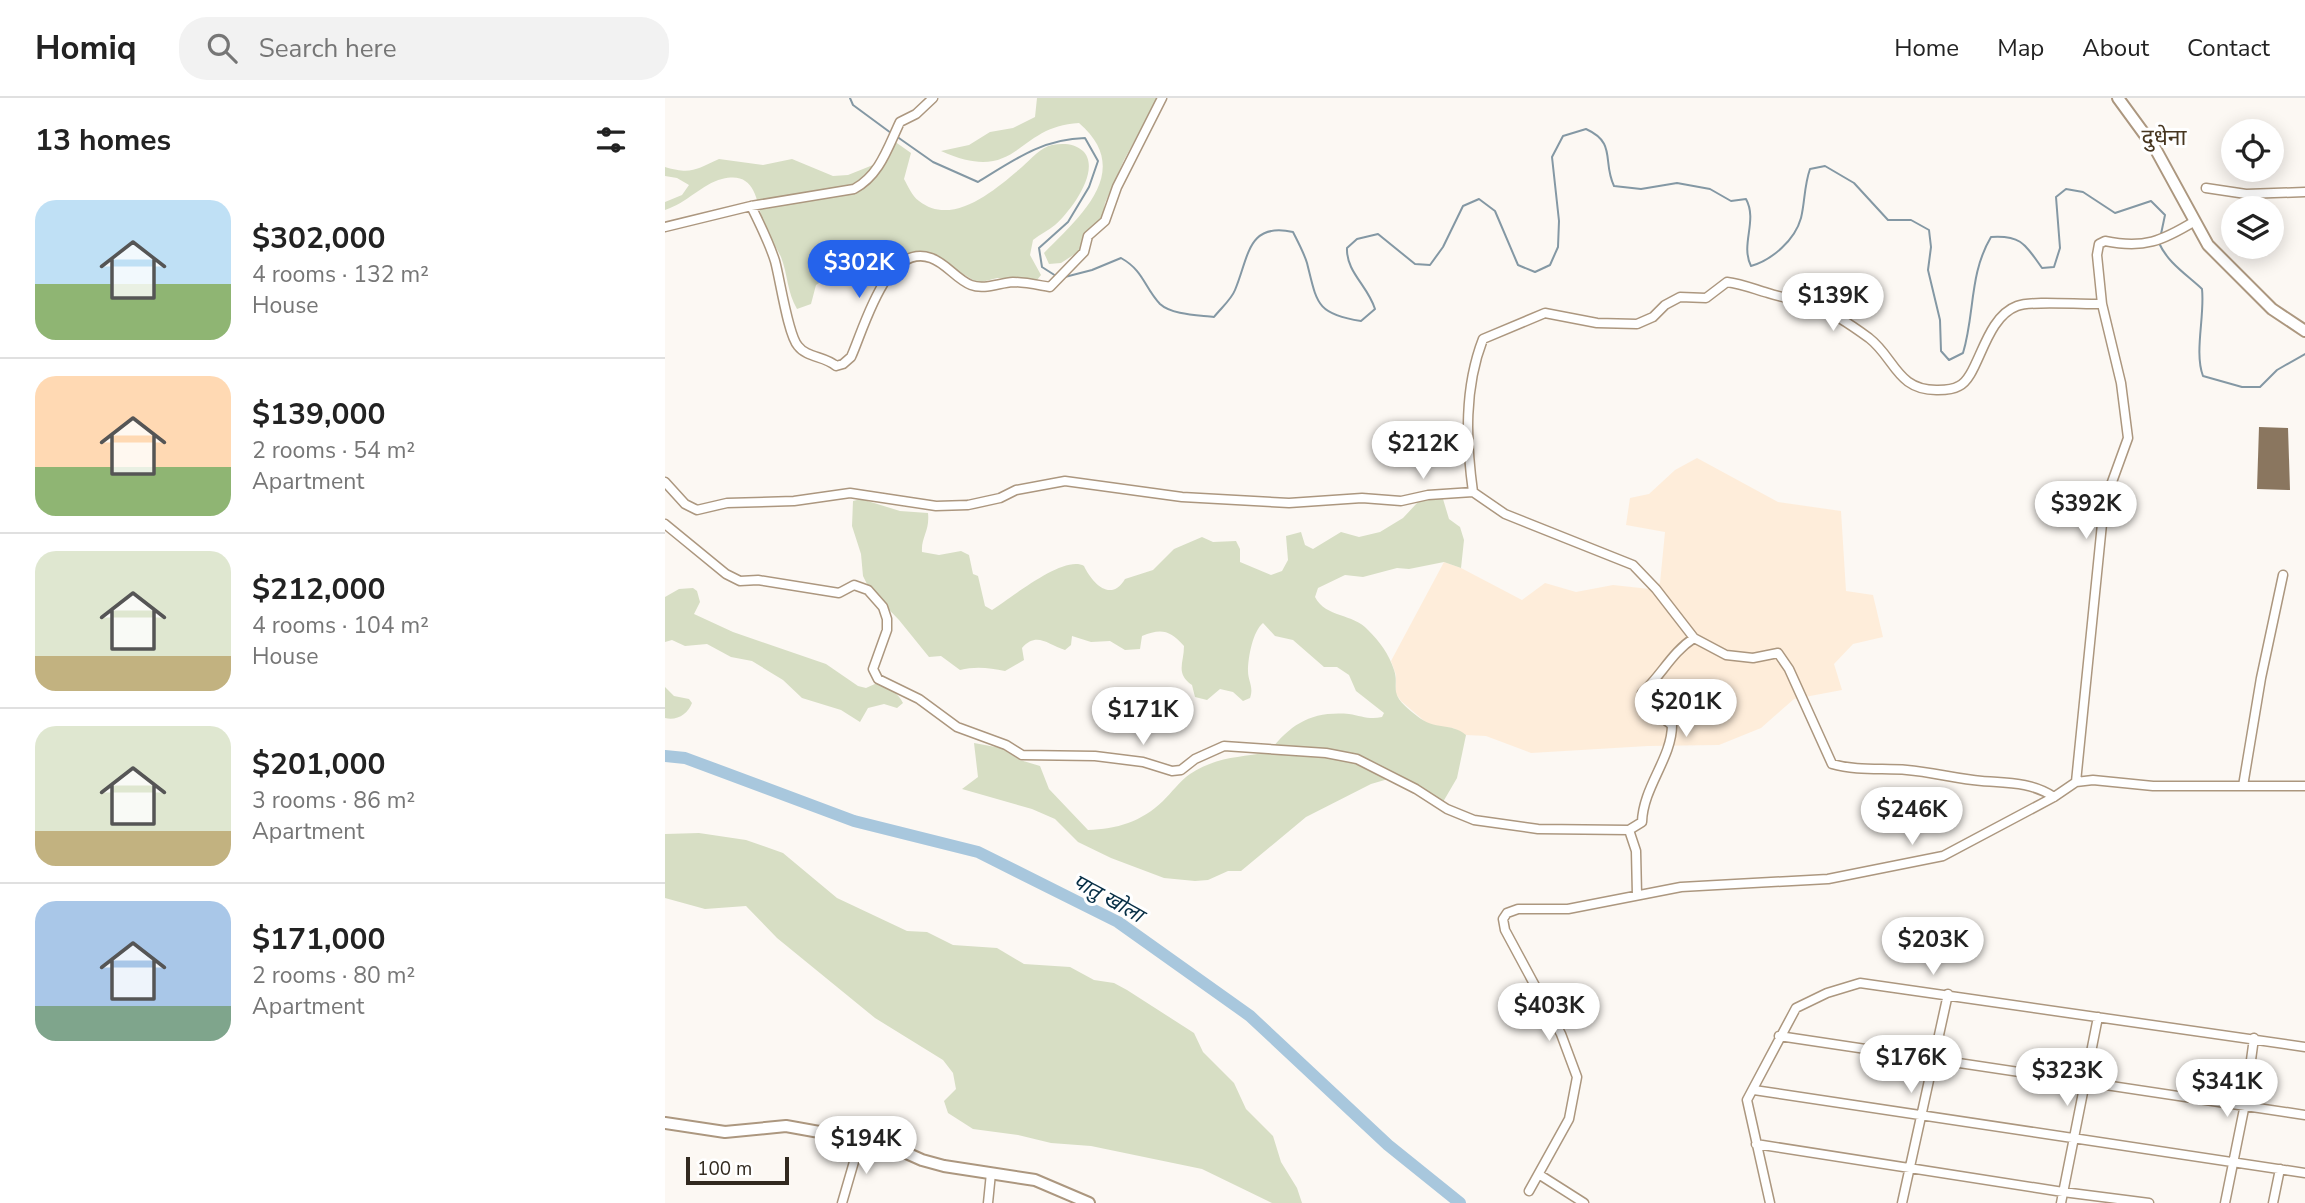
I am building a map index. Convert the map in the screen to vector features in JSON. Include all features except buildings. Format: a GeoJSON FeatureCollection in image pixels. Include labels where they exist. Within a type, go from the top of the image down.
{"type":"FeatureCollection","features":[{"type":"Feature","properties":{"kind":"street"},"geometry":{"type":"LineString","coordinates":[[665,227],[751,206],[854,189],[866,183],[882,162],[900,122],[916,114],[933,98]]}},
{"type":"Feature","properties":{"kind":"street"},"geometry":{"type":"LineString","coordinates":[[751,206],[765,233],[775,263],[795,342],[800,349],[831,361],[836,366],[851,357],[879,286],[905,262],[921,256],[933,258],[972,285],[985,287],[1016,282],[1050,287],[1084,252],[1088,236],[1105,221],[1117,187],[1162,98]]}},
{"type":"Feature","properties":{"kind":"street"},"geometry":{"type":"LineString","coordinates":[[2118,98],[2156,150],[2208,245],[2272,309],[2305,331]]}},
{"type":"Feature","properties":{"kind":"street"},"geometry":{"type":"LineString","coordinates":[[2206,188],[2246,194],[2305,192]]}},
{"type":"Feature","properties":{"kind":"street"},"geometry":{"type":"LineString","coordinates":[[2076,782],[2104,504],[2128,438],[2116,356],[2102,304],[2097,255],[2099,244],[2105,241],[2144,245],[2158,241],[2195,221]]}},
{"type":"Feature","properties":{"kind":"street"},"geometry":{"type":"LineString","coordinates":[[1473,492],[1467,445],[1468,411],[1475,364],[1483,339],[1545,313],[1597,323],[1637,324],[1654,317],[1665,305],[1680,297],[1706,299],[1727,282],[1741,284],[1817,306],[1871,340],[1907,382],[1925,389],[1938,390],[1958,388],[1965,382],[1989,335],[2006,312],[2027,304],[2102,304]]}},
{"type":"Feature","properties":{"kind":"street"},"geometry":{"type":"LineString","coordinates":[[665,482],[685,504],[697,510],[727,503],[794,500],[850,493],[936,506],[968,505],[1000,498],[1016,490],[1065,481],[1182,497],[1289,503],[1362,498],[1401,501],[1428,495],[1473,492],[1505,514],[1633,565],[1662,596],[1694,638],[1726,655],[1753,658],[1778,653],[1789,669],[1832,764],[1876,771],[1907,770],[2032,786],[2054,797]]}},
{"type":"Feature","properties":{"kind":"street"},"geometry":{"type":"LineString","coordinates":[[665,524],[726,574],[740,580],[758,580],[839,593],[854,584],[868,590],[883,607],[887,619],[887,629],[873,669],[878,679],[919,699],[957,727],[1006,745],[1021,755],[1095,756],[1143,762],[1172,771],[1181,770],[1212,750],[1224,746],[1326,753],[1357,759],[1416,789],[1447,809],[1474,820],[1538,829],[1629,830],[1643,821],[1643,808],[1672,737],[1672,725],[1645,705],[1642,693],[1655,681],[1678,648],[1694,638]]}},
{"type":"Feature","properties":{"kind":"street"},"geometry":{"type":"LineString","coordinates":[[2243,786],[2261,678],[2283,575]]}},
{"type":"Feature","properties":{"kind":"street"},"geometry":{"type":"LineString","coordinates":[[1529,1191],[1569,1119],[1577,1077],[1561,1034],[1505,930],[1503,919],[1507,913],[1518,909],[1568,909],[1681,887],[1828,879],[1943,856],[2054,797],[2076,782],[2093,780],[2153,786],[2305,786]]}},
{"type":"Feature","properties":{"kind":"street"},"geometry":{"type":"LineString","coordinates":[[1629,830],[1636,850],[1637,895]]}},
{"type":"Feature","properties":{"kind":"street"},"geometry":{"type":"LineString","coordinates":[[1770,1203],[1747,1100],[1796,1008],[1828,993],[1860,983],[2305,1047]]}},
{"type":"Feature","properties":{"kind":"street"},"geometry":{"type":"LineString","coordinates":[[1902,1203],[1948,994]]}},
{"type":"Feature","properties":{"kind":"street"},"geometry":{"type":"LineString","coordinates":[[2061,1203],[2098,1017]]}},
{"type":"Feature","properties":{"kind":"street"},"geometry":{"type":"LineString","coordinates":[[1779,1036],[2305,1115]]}},
{"type":"Feature","properties":{"kind":"street"},"geometry":{"type":"LineString","coordinates":[[2225,1203],[2245,1104],[2254,1038]]}},
{"type":"Feature","properties":{"kind":"street"},"geometry":{"type":"LineString","coordinates":[[1753,1090],[2305,1173]]}},
{"type":"Feature","properties":{"kind":"street"},"geometry":{"type":"LineString","coordinates":[[665,1124],[725,1132],[786,1125],[886,1144],[922,1160],[944,1166],[1035,1180],[1089,1203]]}},
{"type":"Feature","properties":{"kind":"street"},"geometry":{"type":"LineString","coordinates":[[842,1203],[860,1141]]}},
{"type":"Feature","properties":{"kind":"street"},"geometry":{"type":"LineString","coordinates":[[1756,1144],[2149,1203]]}},
{"type":"Feature","properties":{"kind":"street"},"geometry":{"type":"LineString","coordinates":[[2273,1203],[2280,1170]]}},
{"type":"Feature","properties":{"kind":"street"},"geometry":{"type":"LineString","coordinates":[[988,1203],[991,1173]]}},
{"type":"Feature","properties":{"kind":"street"},"geometry":{"type":"LineString","coordinates":[[1540,1175],[1584,1203]]}},
{"type":"Feature","properties":{"kind":"shaded area"},"geometry":{"type":"Polygon","coordinates":[[[1697,458],[1778,502],[1841,511],[1846,591],[1873,595],[1883,637],[1853,644],[1834,664],[1842,690],[1794,699],[1761,728],[1719,745],[1531,753],[1486,736],[1466,735],[1453,728],[1430,726],[1401,701],[1396,694],[1396,675],[1391,661],[1444,562],[1522,600],[1545,583],[1576,592],[1613,585],[1650,589],[1660,583],[1665,532],[1626,525],[1630,498],[1649,494],[1675,470],[1697,458]]]}},
{"type":"Feature","properties":{"kind":"green space"},"geometry":{"type":"Polygon","coordinates":[[[1037,98],[1158,98],[1124,160],[1105,203],[1102,219],[1085,233],[1081,250],[1061,263],[1049,264],[1044,253],[1085,209],[1102,176],[1102,158],[1095,141],[1079,123],[1058,126],[1002,158],[986,162],[967,160],[941,151],[969,145],[990,132],[1013,128],[1035,117],[1037,98]]]}},
{"type":"Feature","properties":{"kind":"green space"},"geometry":{"type":"Polygon","coordinates":[[[894,141],[911,153],[904,179],[914,196],[932,208],[946,210],[960,208],[987,194],[1048,146],[1068,144],[1083,151],[1088,159],[1089,169],[1082,190],[1061,219],[1033,240],[1030,255],[1041,275],[1037,280],[997,278],[978,283],[925,251],[901,259],[879,262],[861,274],[822,281],[816,285],[811,304],[797,309],[781,257],[765,228],[755,194],[747,182],[732,177],[715,181],[665,210],[665,202],[682,195],[689,185],[677,178],[665,176],[665,167],[688,171],[719,159],[763,165],[792,159],[833,176],[848,175],[873,165],[881,166],[887,161],[894,141]]]}},
{"type":"Feature","properties":{"kind":"green space"},"geometry":{"type":"Polygon","coordinates":[[[861,499],[900,511],[928,513],[922,552],[939,555],[961,551],[969,555],[973,574],[978,576],[985,606],[992,610],[1051,572],[1075,564],[1084,566],[1102,588],[1114,589],[1125,579],[1153,570],[1174,549],[1202,537],[1213,542],[1236,541],[1240,549],[1240,562],[1271,575],[1282,571],[1288,560],[1286,536],[1301,532],[1305,545],[1313,549],[1341,532],[1359,537],[1380,532],[1403,518],[1418,502],[1443,499],[1449,519],[1460,527],[1464,540],[1461,568],[1444,562],[1409,569],[1397,568],[1363,577],[1345,575],[1318,588],[1315,597],[1326,609],[1362,625],[1376,639],[1392,664],[1396,692],[1405,706],[1424,721],[1455,729],[1466,735],[1457,778],[1443,802],[1408,779],[1395,777],[1371,784],[1306,817],[1241,871],[1228,871],[1208,880],[1195,881],[1164,878],[1111,858],[1078,842],[1055,819],[1032,809],[962,789],[978,777],[974,743],[1001,748],[1020,760],[1040,766],[1049,789],[1088,830],[1109,828],[1146,814],[1186,777],[1200,768],[1228,758],[1269,752],[1285,734],[1303,721],[1324,715],[1349,714],[1373,718],[1382,717],[1384,713],[1356,691],[1349,675],[1337,667],[1324,667],[1293,640],[1275,636],[1263,623],[1254,638],[1249,659],[1250,698],[1243,701],[1233,692],[1220,689],[1207,700],[1195,697],[1192,685],[1182,672],[1184,646],[1170,634],[1160,631],[1142,636],[1140,649],[1125,650],[1110,641],[1091,642],[1072,636],[1071,645],[1065,650],[1033,640],[1022,648],[1024,660],[1005,671],[983,668],[960,670],[941,656],[929,657],[870,590],[863,576],[861,554],[852,526],[853,501],[861,499]]]}},
{"type":"Feature","properties":{"kind":"green space"},"geometry":{"type":"Polygon","coordinates":[[[693,588],[697,591],[700,602],[694,614],[733,632],[826,664],[858,686],[866,688],[877,683],[895,693],[903,703],[897,708],[884,704],[868,708],[860,722],[841,710],[802,698],[783,680],[752,661],[731,657],[707,644],[685,646],[672,640],[665,642],[665,597],[679,589],[693,588]]]}},
{"type":"Feature","properties":{"kind":"green space"},"geometry":{"type":"Polygon","coordinates":[[[665,687],[674,696],[689,699],[692,703],[681,716],[665,718],[665,687]]]}},
{"type":"Feature","properties":{"kind":"green space"},"geometry":{"type":"Polygon","coordinates":[[[699,833],[746,840],[783,853],[837,898],[907,931],[927,932],[953,945],[997,948],[1024,964],[1070,967],[1094,980],[1114,983],[1127,990],[1194,1033],[1203,1052],[1234,1083],[1246,1109],[1273,1136],[1281,1162],[1297,1188],[1302,1203],[1272,1203],[1202,1169],[1091,1146],[1051,1143],[973,1129],[948,1113],[944,1101],[956,1089],[953,1073],[943,1060],[875,1018],[777,938],[746,906],[705,909],[665,898],[665,834],[699,833]]]}},
{"type":"Feature","properties":{"kind":"waterway"},"geometry":{"type":"LineString","coordinates":[[850,98],[853,105],[891,133]]}},
{"type":"Feature","properties":{"kind":"waterway"},"geometry":{"type":"LineString","coordinates":[[1061,278],[1092,270],[1121,258],[1135,268],[1165,308],[1186,314],[1214,317],[1233,294],[1247,255],[1258,237],[1278,230],[1293,232],[1306,259],[1313,288],[1321,304],[1335,315],[1361,321],[1375,309],[1350,264],[1347,248],[1357,239],[1378,234],[1415,264],[1430,265],[1443,247],[1463,206],[1479,199],[1495,211],[1518,265],[1535,272],[1550,265],[1558,247],[1559,221],[1552,157],[1563,136],[1586,129],[1602,140],[1614,186],[1641,189],[1677,183],[1710,189],[1731,201],[1746,199],[1750,216],[1747,249],[1751,266],[1774,254],[1794,234],[1801,218],[1810,169],[1825,166],[1854,183],[1888,220],[1911,220],[1929,230],[1931,247],[1928,270],[1940,320],[1941,351],[1949,360],[1963,353],[1979,265],[1991,237],[2016,240],[2026,247],[2042,268],[2054,267],[2060,248],[2056,197],[2066,189],[2083,192],[2115,213],[2151,201],[2165,215],[2161,234]]}},
{"type":"Feature","properties":{"kind":"waterway"},"geometry":{"type":"LineString","coordinates":[[896,136],[933,162],[978,182],[1042,147],[1055,142],[1085,138],[1098,161],[1089,187],[1068,222],[1039,248],[1042,267],[1056,276]]}},
{"type":"Feature","properties":{"kind":"waterway"},"geometry":{"type":"LineString","coordinates":[[2159,243],[2172,262],[2202,289],[2199,356],[2203,376],[2242,387],[2260,387],[2277,370],[2305,354]]}},
{"type":"Feature","properties":{"kind":"waterway","name":"पातु खोला"},"geometry":{"type":"LineString","coordinates":[[665,756],[685,758],[854,821],[978,852],[1118,922],[1250,1016],[1388,1145],[1460,1203]]}},
{"type":"Feature","properties":{"kind":"district","name":"दुधेना"},"geometry":{"type":"Point","coordinates":[2164,137]}}]}
